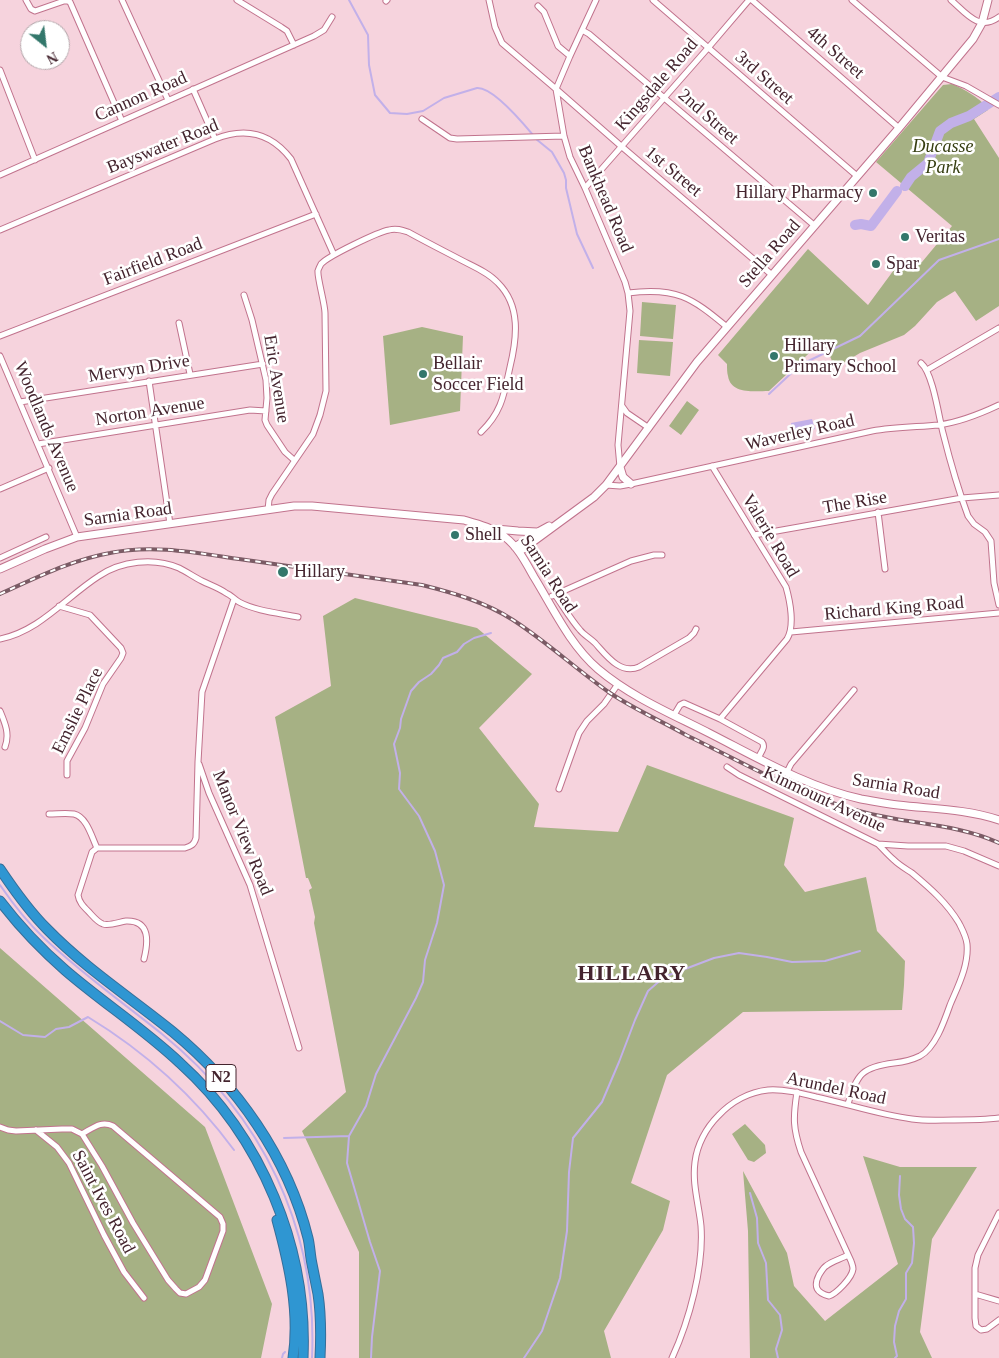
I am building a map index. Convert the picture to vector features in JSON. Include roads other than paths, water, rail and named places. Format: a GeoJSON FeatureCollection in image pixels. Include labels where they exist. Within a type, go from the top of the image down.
{"type":"FeatureCollection","features":[{"type":"Feature","properties":{"kind":"highway","name":"N2"},"geometry":{"type":"LineString","coordinates":[[0,869],[30,910],[47,929],[99,975],[196,1052],[240,1101],[262,1134],[277,1158],[300,1212],[308,1238],[318,1295],[320,1358]]}},
{"type":"Feature","properties":{"kind":"highway","name":"N2"},"geometry":{"type":"LineString","coordinates":[[0,901],[25,931],[53,959],[166,1050],[197,1078],[240,1131],[259,1164],[280,1208],[294,1259],[302,1309],[303,1358]]}},
{"type":"Feature","properties":{"kind":"highway"},"geometry":{"type":"LineString","coordinates":[[259,1164],[276,1217],[290,1277],[294,1302],[293,1358]]}},
{"type":"Feature","properties":{"kind":"highway"},"geometry":{"type":"LineString","coordinates":[[318,1295],[326,1336],[326,1358]]}},
{"type":"Feature","properties":{"kind":"main road","name":"Stella Road"},"geometry":{"type":"LineString","coordinates":[[517,550],[594,497],[606,485],[697,362],[899,128],[973,38],[982,23],[988,0]]}},
{"type":"Feature","properties":{"kind":"main road"},"geometry":{"type":"LineString","coordinates":[[620,467],[623,477],[631,484]]}},
{"type":"Feature","properties":{"kind":"main road","name":"Sarnia Road"},"geometry":{"type":"LineString","coordinates":[[0,569],[77,537],[268,510],[312,506],[464,520],[488,527],[504,536],[517,550],[580,650],[598,669],[644,700],[786,772],[831,791],[897,805],[959,811],[985,815],[999,820]]}},
{"type":"Feature","properties":{"kind":"main road","name":"Stella Road"},"geometry":{"type":"LineString","coordinates":[[517,550],[538,532],[563,519]]}},
{"type":"Feature","properties":{"kind":"main road"},"geometry":{"type":"LineString","coordinates":[[488,527],[518,532],[538,532]]}},
{"type":"Feature","properties":{"kind":"street"},"geometry":{"type":"LineString","coordinates":[[26,0],[31,9],[35,11],[64,1],[70,2],[122,121]]}},
{"type":"Feature","properties":{"kind":"street"},"geometry":{"type":"LineString","coordinates":[[122,0],[168,100]]}},
{"type":"Feature","properties":{"kind":"street"},"geometry":{"type":"LineString","coordinates":[[237,0],[281,27],[294,45]]}},
{"type":"Feature","properties":{"kind":"street"},"geometry":{"type":"LineString","coordinates":[[489,0],[495,28],[502,43],[556,89],[596,0]]}},
{"type":"Feature","properties":{"kind":"street","name":"3rd Street"},"geometry":{"type":"LineString","coordinates":[[652,0],[857,176]]}},
{"type":"Feature","properties":{"kind":"street","name":"Kingsdale Road"},"geometry":{"type":"LineString","coordinates":[[585,188],[750,0]]}},
{"type":"Feature","properties":{"kind":"street","name":"4th Street"},"geometry":{"type":"LineString","coordinates":[[750,0],[899,128]]}},
{"type":"Feature","properties":{"kind":"street"},"geometry":{"type":"LineString","coordinates":[[852,0],[942,77],[966,86],[998,105]]}},
{"type":"Feature","properties":{"kind":"street"},"geometry":{"type":"LineString","coordinates":[[951,0],[974,19],[982,23],[999,16]]}},
{"type":"Feature","properties":{"kind":"street"},"geometry":{"type":"LineString","coordinates":[[538,6],[544,12],[558,46],[570,56]]}},
{"type":"Feature","properties":{"kind":"street","name":"Cannon Road"},"geometry":{"type":"LineString","coordinates":[[0,175],[319,34],[324,30],[332,17]]}},
{"type":"Feature","properties":{"kind":"street","name":"2nd Street"},"geometry":{"type":"LineString","coordinates":[[582,30],[590,34],[665,97],[815,226]]}},
{"type":"Feature","properties":{"kind":"street"},"geometry":{"type":"LineString","coordinates":[[0,70],[35,160]]}},
{"type":"Feature","properties":{"kind":"street"},"geometry":{"type":"LineString","coordinates":[[193,89],[214,139]]}},
{"type":"Feature","properties":{"kind":"street","name":"Bankhead Road"},"geometry":{"type":"LineString","coordinates":[[556,89],[564,136],[570,157],[618,264],[628,293],[630,311],[618,445],[620,467]]}},
{"type":"Feature","properties":{"kind":"street","name":"1st Street"},"geometry":{"type":"LineString","coordinates":[[556,89],[772,275]]}},
{"type":"Feature","properties":{"kind":"street"},"geometry":{"type":"LineString","coordinates":[[422,119],[450,138],[457,139],[564,136]]}},
{"type":"Feature","properties":{"kind":"street","name":"Bayswater Road"},"geometry":{"type":"LineString","coordinates":[[0,230],[224,135],[237,133],[252,134],[265,137],[275,143],[285,150],[292,159],[334,255]]}},
{"type":"Feature","properties":{"kind":"street","name":"Fairfield Road"},"geometry":{"type":"LineString","coordinates":[[0,336],[316,214]]}},
{"type":"Feature","properties":{"kind":"street"},"geometry":{"type":"LineString","coordinates":[[268,510],[272,494],[313,434],[324,401],[326,390],[325,313],[318,270],[321,264],[334,255],[383,232],[400,229],[408,232],[482,271],[498,283],[512,306],[515,318],[516,339],[506,389],[494,418],[480,432]]}},
{"type":"Feature","properties":{"kind":"street"},"geometry":{"type":"LineString","coordinates":[[628,293],[655,291],[680,295],[698,303],[727,327]]}},
{"type":"Feature","properties":{"kind":"street","name":"Eric Avenue"},"geometry":{"type":"LineString","coordinates":[[244,294],[263,364],[268,398],[266,420],[270,430],[285,452],[294,460]]}},
{"type":"Feature","properties":{"kind":"street"},"geometry":{"type":"LineString","coordinates":[[179,322],[190,374]]}},
{"type":"Feature","properties":{"kind":"street"},"geometry":{"type":"LineString","coordinates":[[927,370],[999,328]]}},
{"type":"Feature","properties":{"kind":"street","name":"Woodlands Avenue"},"geometry":{"type":"LineString","coordinates":[[0,356],[77,537]]}},
{"type":"Feature","properties":{"kind":"street"},"geometry":{"type":"LineString","coordinates":[[921,363],[927,370],[941,425],[970,520],[985,532],[991,541],[994,583],[999,605]]}},
{"type":"Feature","properties":{"kind":"street","name":"Mervyn Drive"},"geometry":{"type":"LineString","coordinates":[[20,402],[263,364]]}},
{"type":"Feature","properties":{"kind":"street"},"geometry":{"type":"LineString","coordinates":[[149,381],[170,524]]}},
{"type":"Feature","properties":{"kind":"street","name":"Waverley Road"},"geometry":{"type":"LineString","coordinates":[[606,485],[620,486],[631,484],[884,428],[941,425],[978,415],[999,405]]}},
{"type":"Feature","properties":{"kind":"street"},"geometry":{"type":"LineString","coordinates":[[622,406],[628,413],[649,428]]}},
{"type":"Feature","properties":{"kind":"street","name":"Norton Avenue"},"geometry":{"type":"LineString","coordinates":[[38,444],[250,410],[266,411]]}},
{"type":"Feature","properties":{"kind":"street","name":"Valerie Road"},"geometry":{"type":"LineString","coordinates":[[712,466],[786,587],[790,601],[791,632]]}},
{"type":"Feature","properties":{"kind":"street"},"geometry":{"type":"LineString","coordinates":[[0,490],[48,468]]}},
{"type":"Feature","properties":{"kind":"street","name":"The Rise"},"geometry":{"type":"LineString","coordinates":[[754,535],[962,498],[999,495]]}},
{"type":"Feature","properties":{"kind":"street"},"geometry":{"type":"LineString","coordinates":[[878,512],[885,569]]}},
{"type":"Feature","properties":{"kind":"street"},"geometry":{"type":"LineString","coordinates":[[0,558],[46,537]]}},
{"type":"Feature","properties":{"kind":"street"},"geometry":{"type":"LineString","coordinates":[[12,553],[17,562]]}},
{"type":"Feature","properties":{"kind":"street"},"geometry":{"type":"LineString","coordinates":[[547,599],[631,562],[650,556],[662,555]]}},
{"type":"Feature","properties":{"kind":"street"},"geometry":{"type":"LineString","coordinates":[[0,639],[16,635],[30,628],[84,586],[111,569],[143,562],[157,562],[178,568],[225,592],[243,604],[298,617]]}},
{"type":"Feature","properties":{"kind":"street"},"geometry":{"type":"LineString","coordinates":[[555,595],[581,631],[611,660],[625,668],[635,668],[647,662],[689,638],[696,629]]}},
{"type":"Feature","properties":{"kind":"street","name":"Manor View Road"},"geometry":{"type":"LineString","coordinates":[[234,599],[203,686],[198,762],[209,793],[252,891],[300,1048]]}},
{"type":"Feature","properties":{"kind":"street","name":"Emslie Place"},"geometry":{"type":"LineString","coordinates":[[60,606],[94,618],[121,648],[123,653],[103,684],[85,728],[69,757],[67,775]]}},
{"type":"Feature","properties":{"kind":"street","name":"Richard King Road"},"geometry":{"type":"LineString","coordinates":[[791,632],[999,613]]}},
{"type":"Feature","properties":{"kind":"street"},"geometry":{"type":"LineString","coordinates":[[720,719],[791,632]]}},
{"type":"Feature","properties":{"kind":"street"},"geometry":{"type":"LineString","coordinates":[[559,788],[578,733],[586,721],[604,704],[618,684]]}},
{"type":"Feature","properties":{"kind":"street"},"geometry":{"type":"LineString","coordinates":[[786,772],[854,690]]}},
{"type":"Feature","properties":{"kind":"street"},"geometry":{"type":"LineString","coordinates":[[674,715],[680,705],[684,703],[720,719],[764,744],[758,758]]}},
{"type":"Feature","properties":{"kind":"street"},"geometry":{"type":"LineString","coordinates":[[0,711],[8,732],[6,747]]}},
{"type":"Feature","properties":{"kind":"street"},"geometry":{"type":"LineString","coordinates":[[144,959],[147,936],[141,925],[137,922],[100,923],[85,908],[78,898],[78,894],[92,852],[97,848],[185,848],[194,844],[196,838],[198,762]]}},
{"type":"Feature","properties":{"kind":"street","name":"Kinmount Avenue"},"geometry":{"type":"LineString","coordinates":[[727,768],[878,844],[946,846],[964,850],[999,866]]}},
{"type":"Feature","properties":{"kind":"street"},"geometry":{"type":"LineString","coordinates":[[49,814],[74,814],[79,817],[87,826],[97,848]]}},
{"type":"Feature","properties":{"kind":"street"},"geometry":{"type":"LineString","coordinates":[[848,1104],[854,1084],[867,1070],[918,1057],[932,1046],[963,972],[966,956],[967,943],[965,934],[948,906],[878,844]]}},
{"type":"Feature","properties":{"kind":"street","name":"Arundel Road"},"geometry":{"type":"LineString","coordinates":[[672,1358],[687,1315],[700,1260],[701,1228],[694,1174],[695,1161],[704,1135],[716,1118],[729,1106],[753,1094],[768,1090],[787,1090],[913,1119],[966,1120],[999,1118]]}},
{"type":"Feature","properties":{"kind":"street"},"geometry":{"type":"LineString","coordinates":[[797,1092],[793,1116],[796,1138],[801,1152],[848,1255],[853,1269],[851,1276],[837,1292],[832,1296],[826,1296],[816,1287],[824,1268],[848,1255]]}},
{"type":"Feature","properties":{"kind":"street"},"geometry":{"type":"LineString","coordinates":[[0,1127],[16,1131],[72,1129],[82,1134],[168,1280],[180,1293],[186,1294],[199,1287],[205,1280],[223,1231],[220,1217],[113,1126],[98,1124],[82,1134]]}},
{"type":"Feature","properties":{"kind":"street","name":"Saint Ives Road"},"geometry":{"type":"LineString","coordinates":[[36,1130],[57,1147],[69,1163],[124,1272],[144,1298]]}},
{"type":"Feature","properties":{"kind":"street"},"geometry":{"type":"LineString","coordinates":[[999,1213],[978,1255],[975,1268],[975,1318],[977,1327],[984,1330],[999,1320]]}},
{"type":"Feature","properties":{"kind":"street"},"geometry":{"type":"LineString","coordinates":[[976,1294],[999,1301]]}},
{"type":"Feature","properties":{"kind":"waterway"},"geometry":{"type":"LineString","coordinates":[[349,0],[368,35],[369,65],[375,95],[390,113],[407,114],[423,111],[444,98],[477,88],[484,89],[499,99],[533,135]]}},
{"type":"Feature","properties":{"kind":"waterway"},"geometry":{"type":"LineString","coordinates":[[905,186],[911,177],[928,163],[940,131],[999,97]]}},
{"type":"Feature","properties":{"kind":"waterway"},"geometry":{"type":"LineString","coordinates":[[536,139],[552,152],[564,173],[577,234],[593,268]]}},
{"type":"Feature","properties":{"kind":"waterway"},"geometry":{"type":"LineString","coordinates":[[855,225],[871,226],[897,191]]}},
{"type":"Feature","properties":{"kind":"waterway"},"geometry":{"type":"LineString","coordinates":[[769,394],[800,365],[860,336],[939,260],[999,239]]}},
{"type":"Feature","properties":{"kind":"waterway"},"geometry":{"type":"LineString","coordinates":[[371,1358],[380,1271],[347,1163],[349,1136],[366,1106],[376,1074],[423,982],[425,960],[437,923],[444,885],[435,851],[419,816],[399,789],[400,773],[394,744],[411,691],[419,682],[431,674],[443,658],[457,652],[464,644],[474,638],[491,633]]}},
{"type":"Feature","properties":{"kind":"waterway"},"geometry":{"type":"LineString","coordinates":[[0,885],[32,926],[58,951],[162,1034],[197,1066],[228,1101],[255,1138],[277,1178],[294,1220],[305,1264],[311,1310],[312,1358]]}},
{"type":"Feature","properties":{"kind":"waterway"},"geometry":{"type":"LineString","coordinates":[[524,1358],[542,1331],[560,1278],[567,1231],[569,1172],[573,1138],[602,1102],[648,991],[664,977],[714,958],[739,953],[792,962],[825,961],[860,951]]}},
{"type":"Feature","properties":{"kind":"waterway"},"geometry":{"type":"LineString","coordinates":[[0,1021],[23,1035],[45,1037],[56,1029],[69,1027],[88,1017],[109,1030],[167,1076],[203,1112],[234,1150]]}},
{"type":"Feature","properties":{"kind":"waterway"},"geometry":{"type":"LineString","coordinates":[[284,1138],[349,1136]]}},
{"type":"Feature","properties":{"kind":"waterway"},"geometry":{"type":"LineString","coordinates":[[895,1358],[897,1356],[894,1342],[895,1326],[899,1311],[906,1299],[906,1273],[912,1263],[914,1243],[913,1227],[905,1219],[901,1209],[899,1195],[900,1176]]}},
{"type":"Feature","properties":{"kind":"waterway"},"geometry":{"type":"LineString","coordinates":[[750,1193],[757,1218],[758,1243],[766,1263],[768,1300],[780,1315],[782,1330],[776,1349],[778,1358]]}},
{"type":"Feature","properties":{"kind":"waterway"},"geometry":{"type":"LineString","coordinates":[[282,1358],[285,1352]]}},
{"type":"Feature","properties":{"kind":"railway"},"geometry":{"type":"LineString","coordinates":[[0,594],[81,560],[110,553],[146,549],[199,553],[422,585],[469,599],[513,620],[619,699],[686,735],[792,787],[856,810],[883,817],[961,830],[999,843]]}},
{"type":"Feature","properties":{"kind":"place","name":"Hillary Pharmacy"},"geometry":{"type":"Point","coordinates":[873,193]}},
{"type":"Feature","properties":{"kind":"place","name":"Veritas"},"geometry":{"type":"Point","coordinates":[905,237]}},
{"type":"Feature","properties":{"kind":"place","name":"Spar"},"geometry":{"type":"Point","coordinates":[876,264]}},
{"type":"Feature","properties":{"kind":"place","name":"Hillary Primary School"},"geometry":{"type":"Point","coordinates":[774,356]}},
{"type":"Feature","properties":{"kind":"place","name":"Bellair Soccer Field"},"geometry":{"type":"Point","coordinates":[423,374]}},
{"type":"Feature","properties":{"kind":"place","name":"Shell"},"geometry":{"type":"Point","coordinates":[455,535]}},
{"type":"Feature","properties":{"kind":"place","name":"Hillary"},"geometry":{"type":"Point","coordinates":[283,572]}},
{"type":"Feature","properties":{"kind":"district","name":"HILLARY"},"geometry":{"type":"Point","coordinates":[632,974]}},
{"type":"Feature","properties":{"kind":"park label","name":"Ducasse Park"},"geometry":{"type":"Point","coordinates":[943,157]}}]}
